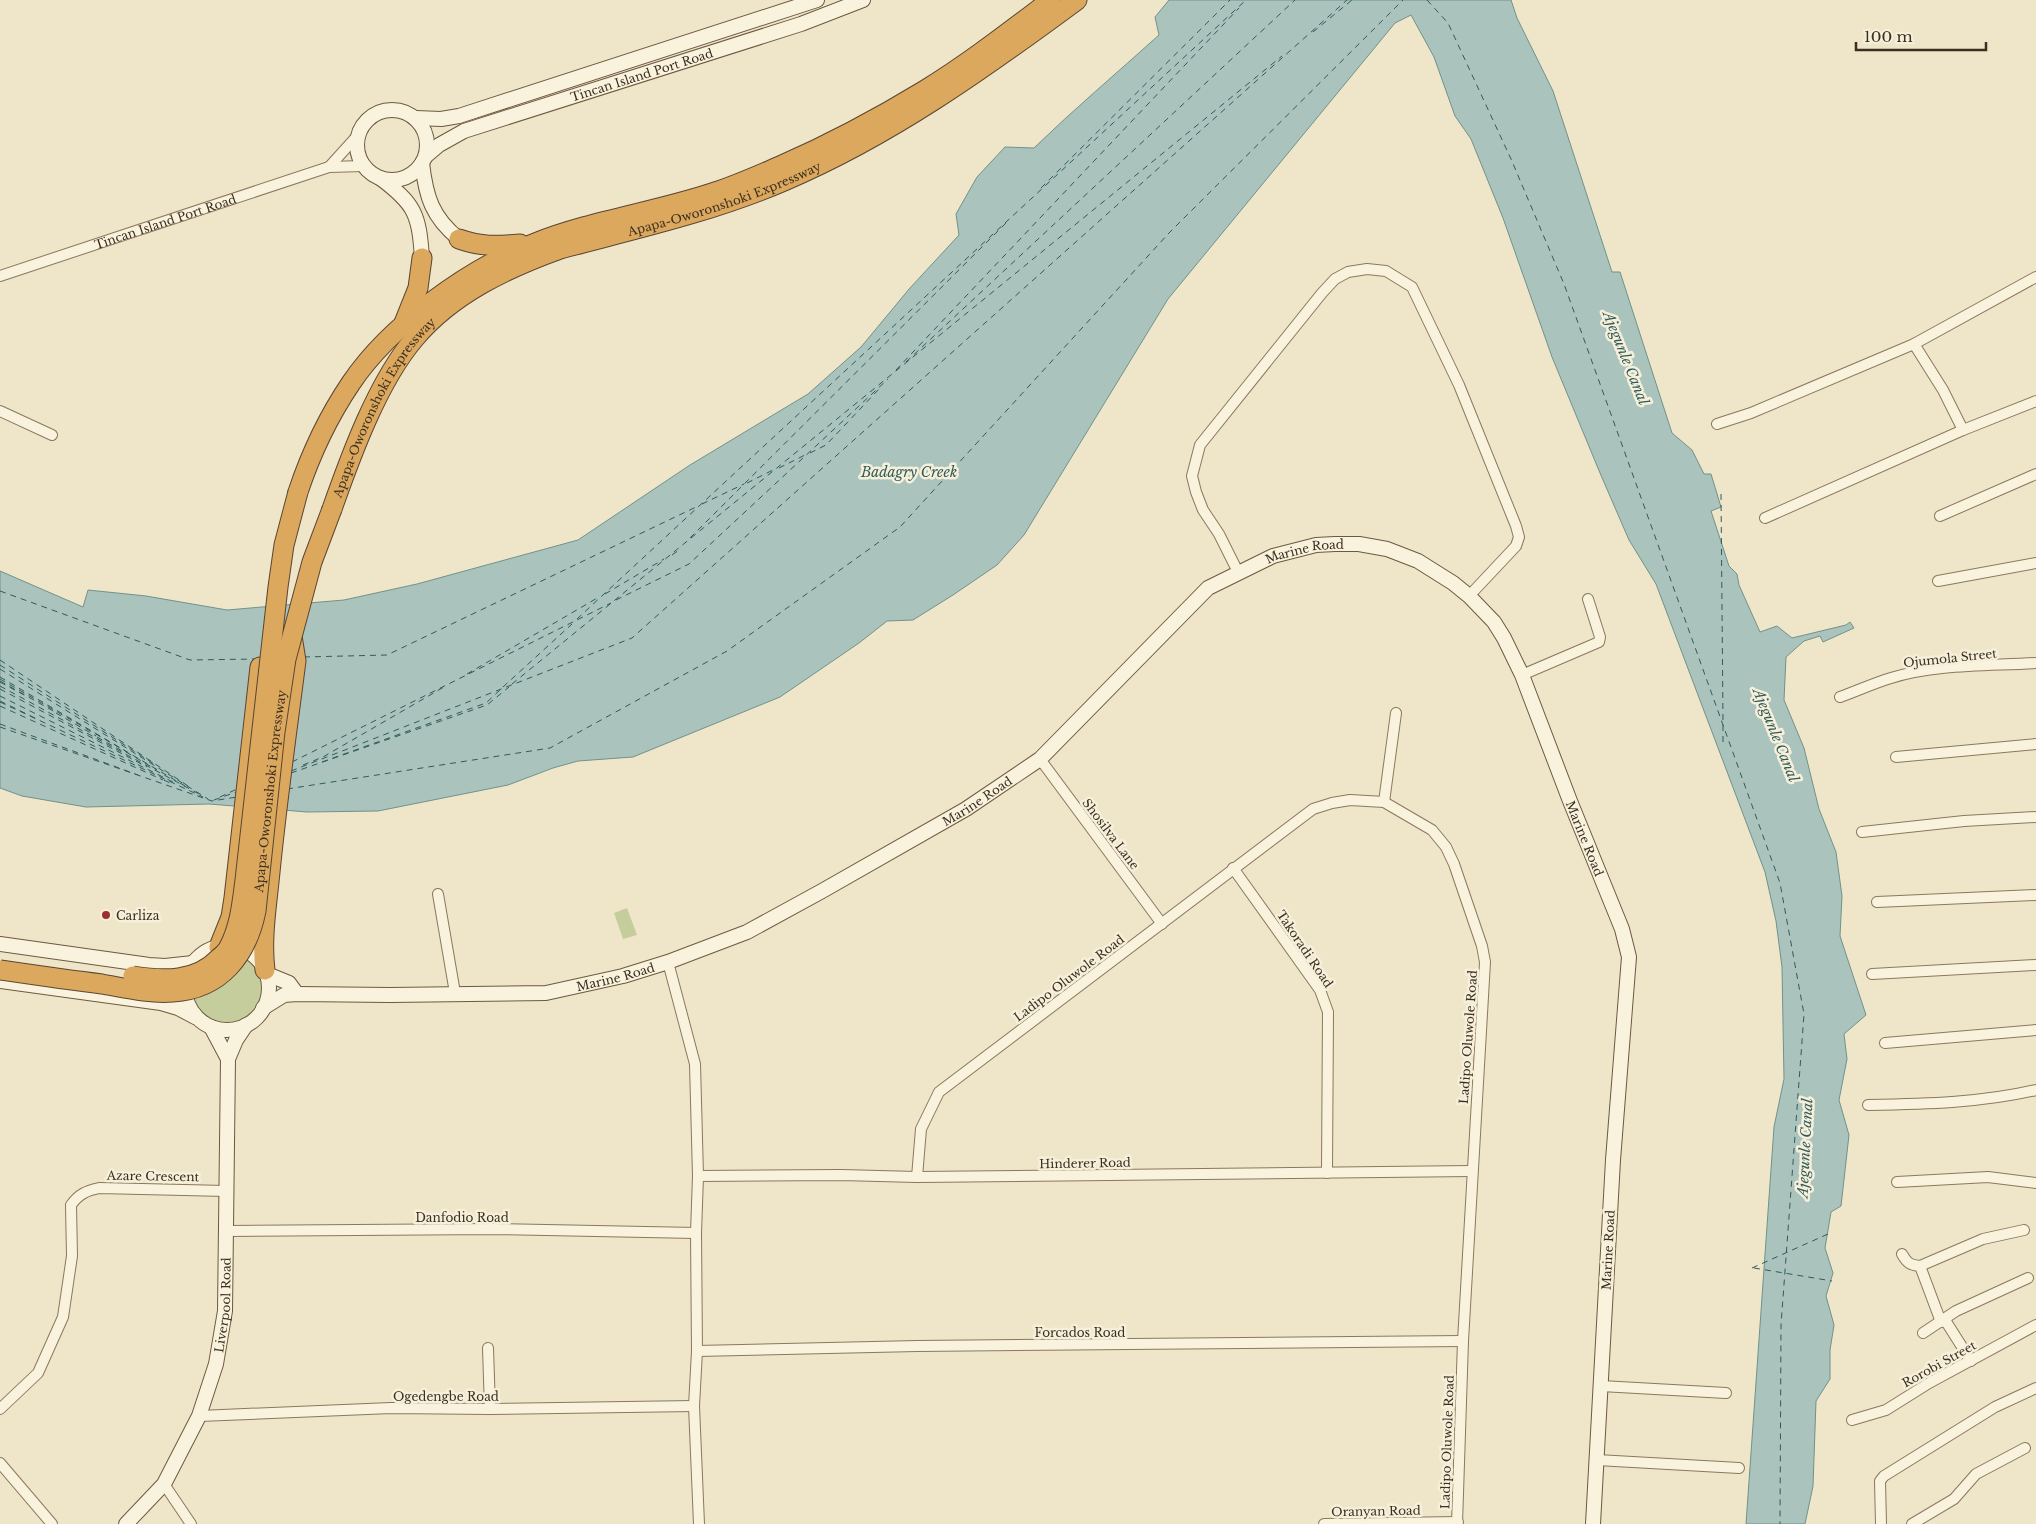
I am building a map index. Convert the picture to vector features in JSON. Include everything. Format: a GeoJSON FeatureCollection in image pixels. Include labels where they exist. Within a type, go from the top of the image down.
{"type":"FeatureCollection","features":[{"type":"Feature","properties":{"kind":"highway","name":"Apapa-Oworonshoki Expressway"},"geometry":{"type":"LineString","coordinates":[[0,957],[150,979],[174,979],[190,976],[211,967],[228,949],[238,927],[242,904],[284,545],[298,492],[318,438],[351,383],[379,348],[402,327],[431,302],[494,260],[536,242],[597,223],[715,192],[779,167],[827,145],[926,89],[1051,0]]}},
{"type":"Feature","properties":{"kind":"highway","name":"Apapa-Oworonshoki Expressway"},"geometry":{"type":"LineString","coordinates":[[0,970],[146,991],[174,992],[208,983],[232,965],[247,942],[256,912],[275,732],[286,659],[312,562],[343,476],[364,427],[394,367],[415,337],[453,303],[505,271],[535,258],[560,249],[715,207],[784,181],[826,161],[937,99],[987,66],[1077,0]]}},
{"type":"Feature","properties":{"kind":"highway"},"geometry":{"type":"LineString","coordinates":[[459,239],[476,245],[493,246],[536,242]]}},
{"type":"Feature","properties":{"kind":"highway"},"geometry":{"type":"LineString","coordinates":[[402,327],[418,288],[422,258]]}},
{"type":"Feature","properties":{"kind":"highway"},"geometry":{"type":"LineString","coordinates":[[266,972],[264,945],[274,839],[296,661],[292,634]]}},
{"type":"Feature","properties":{"kind":"highway"},"geometry":{"type":"LineString","coordinates":[[219,947],[231,916],[261,653],[272,635]]}},
{"type":"Feature","properties":{"kind":"street","name":"Tincan Island Port Road"},"geometry":{"type":"LineString","coordinates":[[416,118],[441,119],[459,116],[817,0]]}},
{"type":"Feature","properties":{"kind":"street","name":"Tincan Island Port Road"},"geometry":{"type":"LineString","coordinates":[[424,159],[439,145],[464,131],[793,27],[863,0]]}},
{"type":"Feature","properties":{"kind":"street"},"geometry":{"type":"LineString","coordinates":[[422,258],[419,227],[414,212],[404,196],[364,166],[357,148],[358,135],[367,120],[383,111],[400,110],[416,118],[426,136],[424,159],[428,197],[436,215],[446,228],[459,239]]}},
{"type":"Feature","properties":{"kind":"street","name":"Tincan Island Port Road"},"geometry":{"type":"LineString","coordinates":[[329,167],[358,135]]}},
{"type":"Feature","properties":{"kind":"street"},"geometry":{"type":"LineString","coordinates":[[379,178],[400,179],[413,173],[424,159]]}},
{"type":"Feature","properties":{"kind":"street","name":"Tincan Island Port Road"},"geometry":{"type":"LineString","coordinates":[[0,276],[329,167],[364,166]]}},
{"type":"Feature","properties":{"kind":"street"},"geometry":{"type":"LineString","coordinates":[[1238,572],[1196,492],[1192,476],[1200,445],[1322,292],[1335,279],[1348,272],[1366,269],[1386,271],[1412,287],[1459,385],[1519,537],[1516,546],[1470,596]]}},
{"type":"Feature","properties":{"kind":"street"},"geometry":{"type":"LineString","coordinates":[[1717,424],[1751,413],[1914,344],[2036,278]]}},
{"type":"Feature","properties":{"kind":"street"},"geometry":{"type":"LineString","coordinates":[[1914,344],[1943,390],[1963,430]]}},
{"type":"Feature","properties":{"kind":"street"},"geometry":{"type":"LineString","coordinates":[[1766,518],[1963,430],[2036,401]]}},
{"type":"Feature","properties":{"kind":"street"},"geometry":{"type":"LineString","coordinates":[[0,411],[52,436]]}},
{"type":"Feature","properties":{"kind":"street"},"geometry":{"type":"LineString","coordinates":[[1940,516],[2036,474]]}},
{"type":"Feature","properties":{"kind":"street","name":"Marine Road"},"geometry":{"type":"LineString","coordinates":[[263,1008],[284,995],[297,994],[546,993],[622,976],[668,962],[747,932],[966,809],[1040,759],[1208,588],[1273,556],[1295,550],[1316,546],[1359,544],[1388,549],[1418,561],[1470,596],[1494,622],[1504,638],[1522,675],[1622,929],[1629,957],[1612,1160],[1594,1524]]}},
{"type":"Feature","properties":{"kind":"street"},"geometry":{"type":"LineString","coordinates":[[1938,581],[2036,563]]}},
{"type":"Feature","properties":{"kind":"street"},"geometry":{"type":"LineString","coordinates":[[1522,675],[1599,642],[1600,637],[1588,599]]}},
{"type":"Feature","properties":{"kind":"street","name":"Ojumola Street"},"geometry":{"type":"LineString","coordinates":[[1840,698],[1891,678],[1911,674],[2036,663]]}},
{"type":"Feature","properties":{"kind":"street"},"geometry":{"type":"LineString","coordinates":[[1384,802],[1396,713]]}},
{"type":"Feature","properties":{"kind":"street"},"geometry":{"type":"LineString","coordinates":[[1896,757],[2036,744]]}},
{"type":"Feature","properties":{"kind":"street","name":"Shosilva Lane"},"geometry":{"type":"LineString","coordinates":[[1040,759],[1162,924]]}},
{"type":"Feature","properties":{"kind":"street","name":"Ladipo Oluwole Road"},"geometry":{"type":"LineString","coordinates":[[917,1177],[921,1129],[939,1092],[1313,809],[1332,802],[1350,800],[1384,802],[1432,830],[1446,847],[1454,864],[1482,946],[1485,962],[1462,1342],[1458,1523]]}},
{"type":"Feature","properties":{"kind":"street"},"geometry":{"type":"LineString","coordinates":[[1862,832],[1964,821],[2036,817]]}},
{"type":"Feature","properties":{"kind":"street","name":"Takoradi Road"},"geometry":{"type":"LineString","coordinates":[[1233,868],[1320,990],[1328,1012],[1327,1173]]}},
{"type":"Feature","properties":{"kind":"street"},"geometry":{"type":"LineString","coordinates":[[438,894],[455,993]]}},
{"type":"Feature","properties":{"kind":"street"},"geometry":{"type":"LineString","coordinates":[[1877,902],[2036,895]]}},
{"type":"Feature","properties":{"kind":"street"},"geometry":{"type":"LineString","coordinates":[[0,944],[149,965],[165,966],[193,963]]}},
{"type":"Feature","properties":{"kind":"street"},"geometry":{"type":"LineString","coordinates":[[0,981],[160,1004],[178,1008],[211,1027],[232,1029],[246,1025],[259,1015],[269,993],[266,972],[256,957],[242,949],[219,947],[204,953],[193,963],[187,977],[185,992],[189,1006],[198,1018]]}},
{"type":"Feature","properties":{"kind":"street"},"geometry":{"type":"LineString","coordinates":[[668,962],[695,1064],[698,1176],[696,1233],[697,1351],[694,1406],[699,1524]]}},
{"type":"Feature","properties":{"kind":"street"},"geometry":{"type":"LineString","coordinates":[[1872,974],[2036,965]]}},
{"type":"Feature","properties":{"kind":"street"},"geometry":{"type":"LineString","coordinates":[[266,972],[289,983],[297,994]]}},
{"type":"Feature","properties":{"kind":"street","name":"Liverpool Road"},"geometry":{"type":"LineString","coordinates":[[126,1524],[164,1484],[199,1416],[216,1364],[225,1311],[228,1059],[236,1040],[246,1025]]}},
{"type":"Feature","properties":{"kind":"street","name":"Liverpool Road"},"geometry":{"type":"LineString","coordinates":[[211,1027],[228,1059]]}},
{"type":"Feature","properties":{"kind":"street"},"geometry":{"type":"LineString","coordinates":[[1885,1043],[2036,1030]]}},
{"type":"Feature","properties":{"kind":"street"},"geometry":{"type":"LineString","coordinates":[[1868,1105],[1954,1103],[2004,1098],[2036,1090]]}},
{"type":"Feature","properties":{"kind":"street","name":"Hinderer Road"},"geometry":{"type":"LineString","coordinates":[[698,1176],[841,1175],[917,1177],[1472,1171]]}},
{"type":"Feature","properties":{"kind":"street"},"geometry":{"type":"LineString","coordinates":[[1897,1182],[1988,1177],[2036,1183]]}},
{"type":"Feature","properties":{"kind":"street","name":"Azare Crescent"},"geometry":{"type":"LineString","coordinates":[[0,1409],[38,1373],[63,1317],[72,1256],[71,1205],[83,1192],[99,1188],[226,1191]]}},
{"type":"Feature","properties":{"kind":"street","name":"Danfodio Road"},"geometry":{"type":"LineString","coordinates":[[227,1231],[492,1229],[696,1233]]}},
{"type":"Feature","properties":{"kind":"street"},"geometry":{"type":"LineString","coordinates":[[1902,1254],[1910,1265],[1920,1266],[1983,1238],[2024,1230]]}},
{"type":"Feature","properties":{"kind":"street"},"geometry":{"type":"LineString","coordinates":[[1920,1266],[1943,1321],[1971,1361]]}},
{"type":"Feature","properties":{"kind":"street"},"geometry":{"type":"LineString","coordinates":[[1923,1333],[1956,1311],[2028,1278]]}},
{"type":"Feature","properties":{"kind":"street","name":"Rorobi Street"},"geometry":{"type":"LineString","coordinates":[[1852,1420],[1886,1410],[1929,1383],[2036,1325]]}},
{"type":"Feature","properties":{"kind":"street","name":"Forcados Road"},"geometry":{"type":"LineString","coordinates":[[697,1351],[927,1346],[1462,1342]]}},
{"type":"Feature","properties":{"kind":"street"},"geometry":{"type":"LineString","coordinates":[[488,1348],[490,1409]]}},
{"type":"Feature","properties":{"kind":"street"},"geometry":{"type":"LineString","coordinates":[[1601,1386],[1726,1393]]}},
{"type":"Feature","properties":{"kind":"street"},"geometry":{"type":"LineString","coordinates":[[1881,1524],[1880,1481],[1884,1476],[1995,1406],[2036,1388]]}},
{"type":"Feature","properties":{"kind":"street","name":"Ogedengbe Road"},"geometry":{"type":"LineString","coordinates":[[199,1416],[391,1408],[490,1409],[694,1406]]}},
{"type":"Feature","properties":{"kind":"street"},"geometry":{"type":"LineString","coordinates":[[1912,1524],[1954,1500],[1976,1474],[2025,1448]]}},
{"type":"Feature","properties":{"kind":"street"},"geometry":{"type":"LineString","coordinates":[[1597,1460],[1739,1468]]}},
{"type":"Feature","properties":{"kind":"street"},"geometry":{"type":"LineString","coordinates":[[0,1463],[52,1524]]}},
{"type":"Feature","properties":{"kind":"street"},"geometry":{"type":"LineString","coordinates":[[164,1484],[191,1524]]}},
{"type":"Feature","properties":{"kind":"street","name":"Oranyan Road"},"geometry":{"type":"LineString","coordinates":[[1324,1524],[1458,1523]]}},
{"type":"Feature","properties":{"kind":"green space"},"geometry":{"type":"Polygon","coordinates":[[[627,908],[637,935],[623,939],[614,913],[627,908]]]}},
{"type":"Feature","properties":{"kind":"green space"},"geometry":{"type":"Polygon","coordinates":[[[242,955],[259,971],[264,987],[260,1003],[249,1016],[234,1023],[218,1024],[202,1016],[191,996],[242,955]]]}},
{"type":"Feature","properties":{"kind":"water","name":"Badagry Creek"},"geometry":{"type":"Polygon","coordinates":[[[1169,0],[1511,0],[1517,18],[1553,91],[1612,272],[1620,272],[1672,433],[1692,450],[1704,474],[1711,474],[1721,507],[1711,511],[1729,566],[1737,574],[1739,585],[1760,632],[1777,626],[1792,638],[1846,625],[1850,622],[1854,628],[1823,642],[1820,636],[1804,641],[1786,657],[1784,700],[1804,748],[1819,809],[1836,852],[1842,896],[1840,936],[1866,1015],[1844,1034],[1847,1059],[1839,1100],[1849,1135],[1841,1206],[1831,1212],[1825,1248],[1833,1273],[1826,1296],[1834,1325],[1830,1350],[1830,1379],[1816,1401],[1813,1486],[1805,1524],[1746,1524],[1774,1127],[1784,1079],[1782,967],[1776,921],[1765,872],[1656,584],[1629,540],[1600,473],[1552,357],[1503,218],[1471,139],[1455,116],[1434,57],[1411,15],[1395,23],[1168,299],[1024,535],[997,565],[913,620],[887,621],[859,643],[780,697],[633,757],[578,761],[508,785],[378,811],[307,812],[209,804],[86,807],[22,796],[0,788],[0,571],[83,607],[88,590],[146,596],[227,610],[344,600],[417,584],[578,540],[690,465],[808,394],[861,347],[910,288],[959,235],[956,214],[977,177],[1005,147],[1034,148],[1159,35],[1155,17],[1169,0]]]}},
{"type":"Feature","properties":{"kind":"ferry route"},"geometry":{"type":"LineString","coordinates":[[1041,188],[1230,0]]}},
{"type":"Feature","properties":{"kind":"ferry route"},"geometry":{"type":"LineString","coordinates":[[577,619],[1246,0]]}},
{"type":"Feature","properties":{"kind":"ferry route"},"geometry":{"type":"LineString","coordinates":[[906,362],[1295,0]]}},
{"type":"Feature","properties":{"kind":"ferry route"},"geometry":{"type":"LineString","coordinates":[[291,771],[632,638],[1347,0]]}},
{"type":"Feature","properties":{"kind":"ferry route"},"geometry":{"type":"LineString","coordinates":[[1313,32],[1352,0]]}},
{"type":"Feature","properties":{"kind":"ferry route"},"geometry":{"type":"LineString","coordinates":[[287,789],[550,748],[727,651],[900,527],[1169,233],[1403,0]]}},
{"type":"Feature","properties":{"kind":"ferry route"},"geometry":{"type":"LineString","coordinates":[[1427,0],[1448,23],[1511,159],[1564,284],[1780,883],[1804,1014],[1781,1325],[1780,1524]]}},
{"type":"Feature","properties":{"kind":"ferry route"},"geometry":{"type":"LineString","coordinates":[[896,370],[1239,8]]}},
{"type":"Feature","properties":{"kind":"ferry route"},"geometry":{"type":"LineString","coordinates":[[512,684],[1282,56]]}},
{"type":"Feature","properties":{"kind":"ferry route"},"geometry":{"type":"LineString","coordinates":[[690,538],[1008,221]]}},
{"type":"Feature","properties":{"kind":"ferry route"},"geometry":{"type":"LineString","coordinates":[[616,600],[689,564],[888,379]]}},
{"type":"Feature","properties":{"kind":"ferry route"},"geometry":{"type":"LineString","coordinates":[[810,453],[826,445],[880,388]]}},
{"type":"Feature","properties":{"kind":"ferry route"},"geometry":{"type":"LineString","coordinates":[[779,468],[807,454]]}},
{"type":"Feature","properties":{"kind":"ferry route"},"geometry":{"type":"LineString","coordinates":[[747,483],[775,469]]}},
{"type":"Feature","properties":{"kind":"ferry route"},"geometry":{"type":"LineString","coordinates":[[702,504],[744,484]]}},
{"type":"Feature","properties":{"kind":"ferry route"},"geometry":{"type":"LineString","coordinates":[[1721,494],[1723,721]]}},
{"type":"Feature","properties":{"kind":"ferry route"},"geometry":{"type":"LineString","coordinates":[[304,657],[387,655],[696,507]]}},
{"type":"Feature","properties":{"kind":"ferry route"},"geometry":{"type":"LineString","coordinates":[[672,555],[679,550]]}},
{"type":"Feature","properties":{"kind":"ferry route"},"geometry":{"type":"LineString","coordinates":[[605,594],[664,559]]}},
{"type":"Feature","properties":{"kind":"ferry route"},"geometry":{"type":"LineString","coordinates":[[0,591],[190,660],[257,659]]}},
{"type":"Feature","properties":{"kind":"ferry route"},"geometry":{"type":"LineString","coordinates":[[467,674],[599,597]]}},
{"type":"Feature","properties":{"kind":"ferry route"},"geometry":{"type":"LineString","coordinates":[[292,762],[611,603]]}},
{"type":"Feature","properties":{"kind":"ferry route"},"geometry":{"type":"LineString","coordinates":[[503,687],[572,624]]}},
{"type":"Feature","properties":{"kind":"ferry route"},"geometry":{"type":"LineString","coordinates":[[0,660],[188,786]]}},
{"type":"Feature","properties":{"kind":"ferry route"},"geometry":{"type":"LineString","coordinates":[[0,665],[154,764]]}},
{"type":"Feature","properties":{"kind":"ferry route"},"geometry":{"type":"LineString","coordinates":[[0,669],[208,799]]}},
{"type":"Feature","properties":{"kind":"ferry route"},"geometry":{"type":"LineString","coordinates":[[0,677],[185,786]]}},
{"type":"Feature","properties":{"kind":"ferry route"},"geometry":{"type":"LineString","coordinates":[[0,679],[127,752]]}},
{"type":"Feature","properties":{"kind":"ferry route"},"geometry":{"type":"LineString","coordinates":[[0,681],[55,712]]}},
{"type":"Feature","properties":{"kind":"ferry route"},"geometry":{"type":"LineString","coordinates":[[0,682],[24,695]]}},
{"type":"Feature","properties":{"kind":"ferry route"},"geometry":{"type":"LineString","coordinates":[[0,686],[199,794]]}},
{"type":"Feature","properties":{"kind":"ferry route"},"geometry":{"type":"LineString","coordinates":[[303,765],[323,757],[444,687]]}},
{"type":"Feature","properties":{"kind":"ferry route"},"geometry":{"type":"LineString","coordinates":[[291,773],[487,705],[509,687]]}},
{"type":"Feature","properties":{"kind":"ferry route"},"geometry":{"type":"LineString","coordinates":[[0,689],[147,767]]}},
{"type":"Feature","properties":{"kind":"ferry route"},"geometry":{"type":"LineString","coordinates":[[322,762],[486,703],[500,690]]}},
{"type":"Feature","properties":{"kind":"ferry route"},"geometry":{"type":"LineString","coordinates":[[0,696],[177,784]]}},
{"type":"Feature","properties":{"kind":"ferry route"},"geometry":{"type":"LineString","coordinates":[[0,701],[39,720]]}},
{"type":"Feature","properties":{"kind":"ferry route"},"geometry":{"type":"LineString","coordinates":[[0,702],[203,797]]}},
{"type":"Feature","properties":{"kind":"ferry route"},"geometry":{"type":"LineString","coordinates":[[0,706],[163,780]]}},
{"type":"Feature","properties":{"kind":"ferry route"},"geometry":{"type":"LineString","coordinates":[[56,713],[96,736]]}},
{"type":"Feature","properties":{"kind":"ferry route"},"geometry":{"type":"LineString","coordinates":[[0,724],[138,775]]}},
{"type":"Feature","properties":{"kind":"ferry route"},"geometry":{"type":"LineString","coordinates":[[1723,725],[1723,744]]}},
{"type":"Feature","properties":{"kind":"ferry route"},"geometry":{"type":"LineString","coordinates":[[0,727],[212,801],[237,797]]}},
{"type":"Feature","properties":{"kind":"ferry route"},"geometry":{"type":"LineString","coordinates":[[97,737],[124,752]]}},
{"type":"Feature","properties":{"kind":"ferry route"},"geometry":{"type":"LineString","coordinates":[[126,752],[157,770]]}},
{"type":"Feature","properties":{"kind":"ferry route"},"geometry":{"type":"LineString","coordinates":[[164,780],[172,784]]}},
{"type":"Feature","properties":{"kind":"ferry route"},"geometry":{"type":"LineString","coordinates":[[220,797],[237,789]]}},
{"type":"Feature","properties":{"kind":"ferry route"},"geometry":{"type":"LineString","coordinates":[[214,800],[236,792]]}},
{"type":"Feature","properties":{"kind":"ferry route"},"geometry":{"type":"LineString","coordinates":[[1752,1268],[1828,1234]]}},
{"type":"Feature","properties":{"kind":"ferry route"},"geometry":{"type":"LineString","coordinates":[[1754,1268],[1832,1281]]}},
{"type":"Feature","properties":{"kind":"place","name":"Carliza"},"geometry":{"type":"Point","coordinates":[106,915]}},
{"type":"Feature","properties":{"kind":"water label","name":"Ajegunle Canal"},"geometry":{"type":"Point","coordinates":[1626,358]}},
{"type":"Feature","properties":{"kind":"water label","name":"Ajegunle Canal"},"geometry":{"type":"Point","coordinates":[1776,735]}},
{"type":"Feature","properties":{"kind":"water label","name":"Ajegunle Canal"},"geometry":{"type":"Point","coordinates":[1805,1148]}}]}
